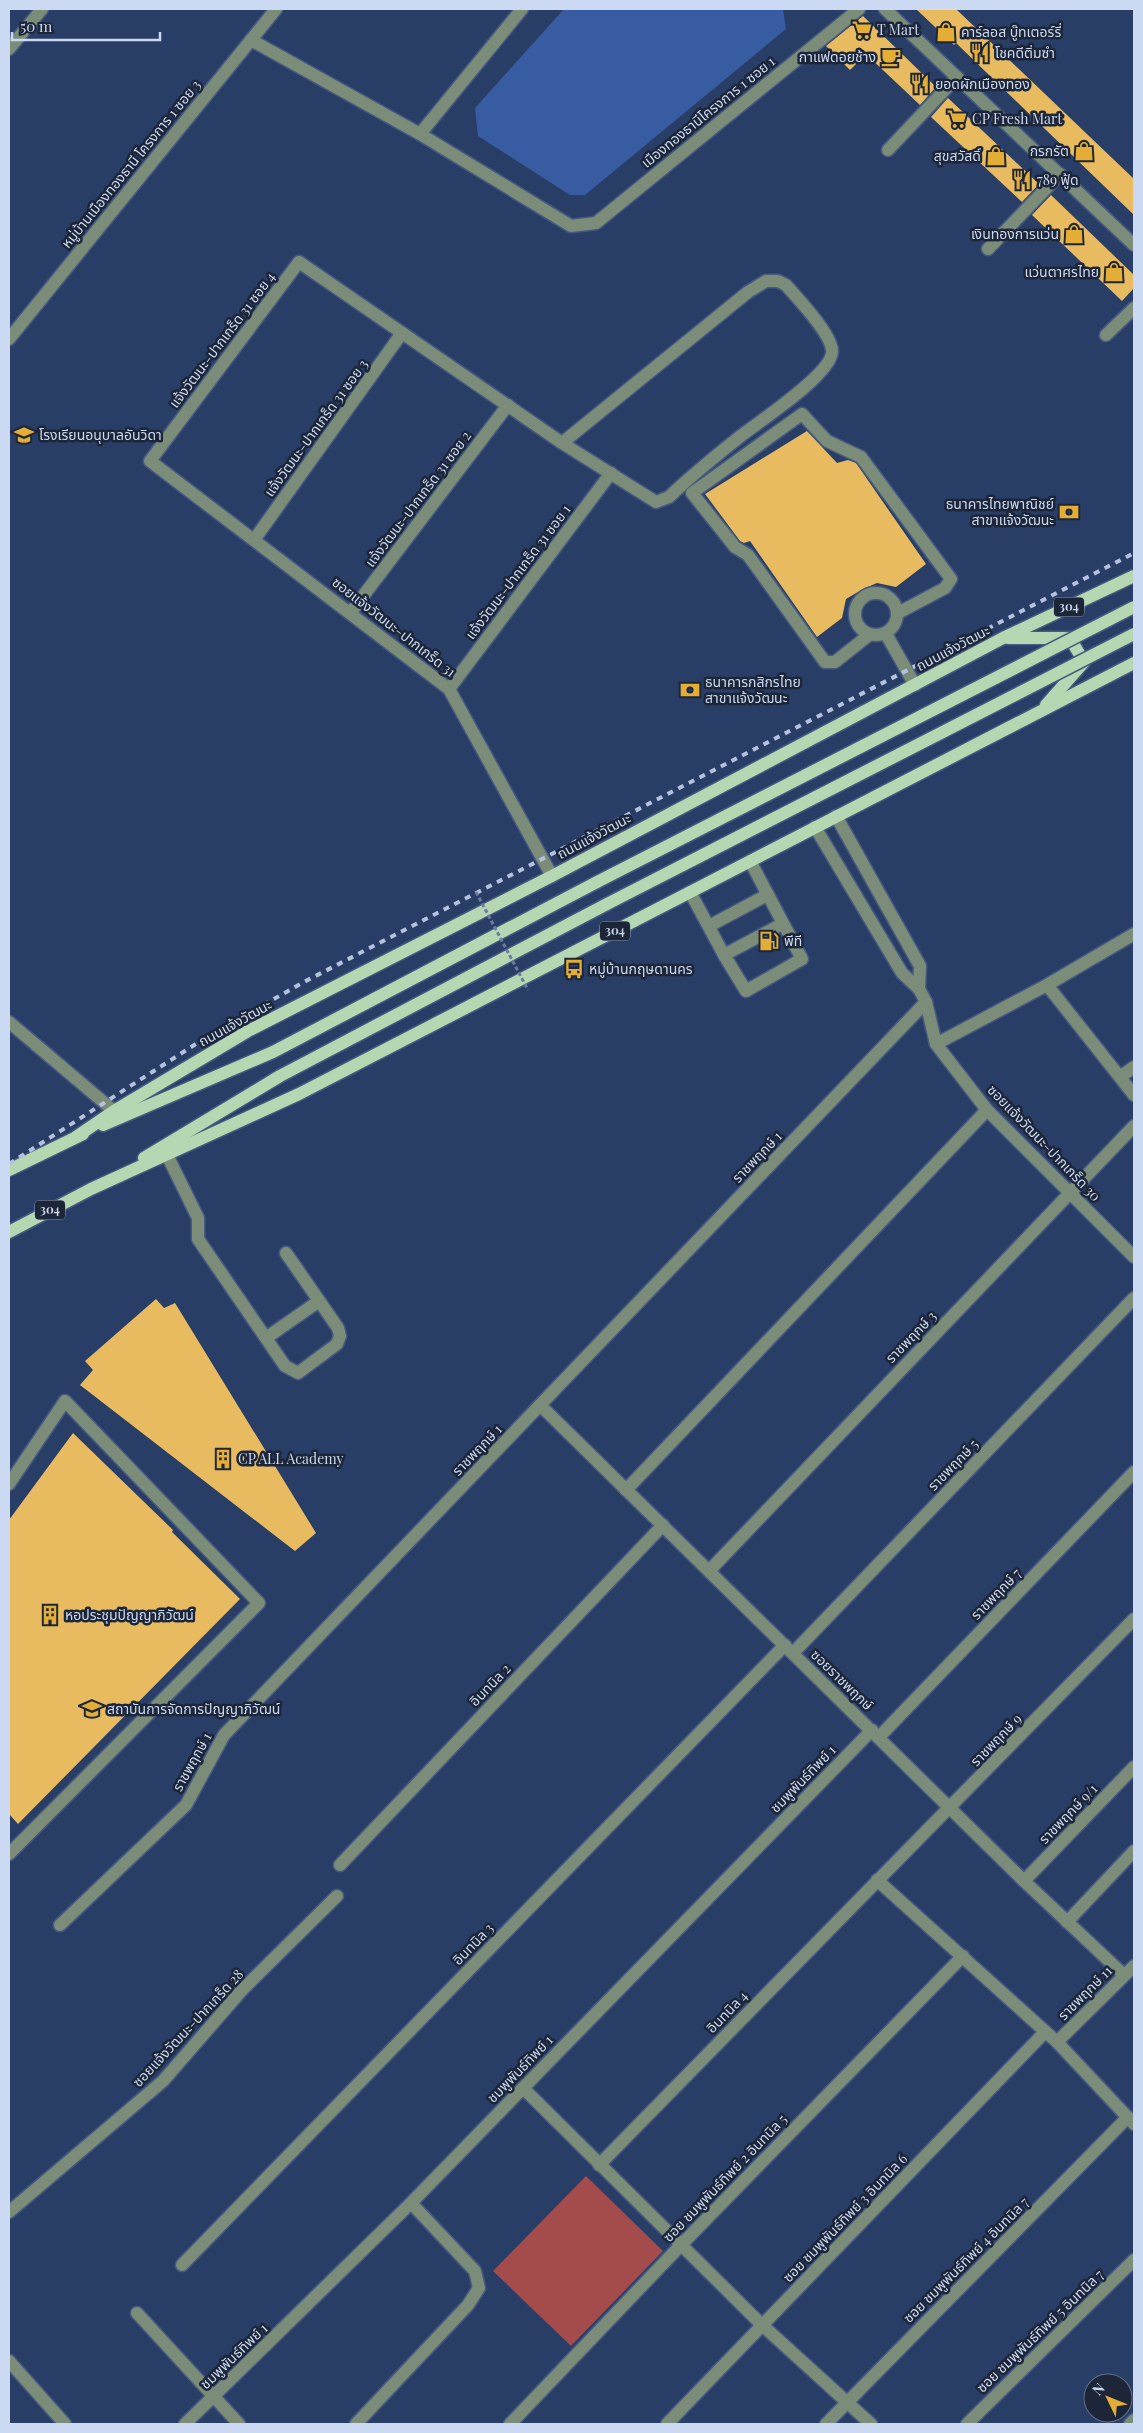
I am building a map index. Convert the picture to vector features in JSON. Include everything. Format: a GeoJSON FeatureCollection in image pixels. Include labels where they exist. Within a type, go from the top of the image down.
{"type":"FeatureCollection","features":[{"type":"Feature","properties":{"kind":"main road","name":"ถนนแจ้งวัฒนะ"},"geometry":{"type":"LineString","coordinates":[[76,1137],[114,1111],[248,1031],[552,876],[1003,638],[1134,576]]}},
{"type":"Feature","properties":{"kind":"main road","name":"ถนนแจ้งวัฒนะ"},"geometry":{"type":"LineString","coordinates":[[9,1170],[76,1137],[274,1052],[596,882],[1134,607]]}},
{"type":"Feature","properties":{"kind":"main road"},"geometry":{"type":"LineString","coordinates":[[91,1189],[280,1076],[607,904],[1134,634]]}},
{"type":"Feature","properties":{"kind":"main road"},"geometry":{"type":"LineString","coordinates":[[1003,638],[1070,638],[1080,651],[1084,662],[1040,711]]}},
{"type":"Feature","properties":{"kind":"main road","name":"304"},"geometry":{"type":"LineString","coordinates":[[9,1232],[91,1189],[299,1094],[1134,663]]}},
{"type":"Feature","properties":{"kind":"street"},"geometry":{"type":"LineString","coordinates":[[9,49],[42,9]]}},
{"type":"Feature","properties":{"kind":"street","name":"หมู่บ้านเมืองทองธานี โครงการ 1 ซอย 3"},"geometry":{"type":"LineString","coordinates":[[9,339],[276,9]]}},
{"type":"Feature","properties":{"kind":"street"},"geometry":{"type":"LineString","coordinates":[[251,40],[420,134],[522,9]]}},
{"type":"Feature","properties":{"kind":"street","name":"เมืองทองธานีโครงการ 1 ซอย 1"},"geometry":{"type":"LineString","coordinates":[[420,134],[571,226],[596,223],[859,9]]}},
{"type":"Feature","properties":{"kind":"street"},"geometry":{"type":"LineString","coordinates":[[885,9],[1134,245]]}},
{"type":"Feature","properties":{"kind":"street"},"geometry":{"type":"LineString","coordinates":[[888,150],[957,77]]}},
{"type":"Feature","properties":{"kind":"street"},"geometry":{"type":"LineString","coordinates":[[988,249],[1060,174]]}},
{"type":"Feature","properties":{"kind":"street","name":"แจ้งวัฒนะ-ปากเกร็ด 31 ซอย 4"},"geometry":{"type":"LineString","coordinates":[[150,461],[299,262],[402,333]]}},
{"type":"Feature","properties":{"kind":"street"},"geometry":{"type":"LineString","coordinates":[[402,333],[562,443],[656,502],[661,501],[810,383],[832,357],[832,348],[826,334],[786,285],[778,281],[766,282],[748,292],[562,443]]}},
{"type":"Feature","properties":{"kind":"street"},"geometry":{"type":"LineString","coordinates":[[1106,335],[1134,308]]}},
{"type":"Feature","properties":{"kind":"street","name":"แจ้งวัฒนะ-ปากเกร็ด 31 ซอย 3"},"geometry":{"type":"LineString","coordinates":[[254,540],[402,333]]}},
{"type":"Feature","properties":{"kind":"street","name":"แจ้งวัฒนะ-ปากเกร็ด 31 ซอย 2"},"geometry":{"type":"LineString","coordinates":[[351,612],[508,405]]}},
{"type":"Feature","properties":{"kind":"street"},"geometry":{"type":"LineString","coordinates":[[869,635],[856,624],[854,616],[856,608],[866,595],[883,594],[896,605],[898,613],[892,629],[886,634],[869,635],[835,662],[825,662],[748,555],[735,547],[692,493],[802,414],[827,441],[861,457],[951,578],[945,588],[898,613]]}},
{"type":"Feature","properties":{"kind":"street","name":"ซอยแจ้งวัฒนะ-ปากเกร็ด 31"},"geometry":{"type":"LineString","coordinates":[[150,461],[449,688],[552,876]]}},
{"type":"Feature","properties":{"kind":"street","name":"แจ้งวัฒนะ-ปากเกร็ด 31 ซอย 1"},"geometry":{"type":"LineString","coordinates":[[449,688],[610,473]]}},
{"type":"Feature","properties":{"kind":"street"},"geometry":{"type":"LineString","coordinates":[[886,634],[915,685]]}},
{"type":"Feature","properties":{"kind":"street","name":"ซอยแจ้งวัฒนะ-ปากเกร็ด 30"},"geometry":{"type":"LineString","coordinates":[[836,816],[920,966],[919,989]]}},
{"type":"Feature","properties":{"kind":"street","name":"ซอยแจ้งวัฒนะ-ปากเกร็ด 30"},"geometry":{"type":"LineString","coordinates":[[815,827],[902,973],[919,989],[926,1002],[936,1044],[987,1110],[1134,1257]]}},
{"type":"Feature","properties":{"kind":"street"},"geometry":{"type":"LineString","coordinates":[[690,892],[746,991],[802,959],[750,861]]}},
{"type":"Feature","properties":{"kind":"street"},"geometry":{"type":"LineString","coordinates":[[709,926],[767,895]]}},
{"type":"Feature","properties":{"kind":"street"},"geometry":{"type":"LineString","coordinates":[[724,955],[782,924]]}},
{"type":"Feature","properties":{"kind":"street"},"geometry":{"type":"LineString","coordinates":[[936,1044],[1047,985],[1134,934]]}},
{"type":"Feature","properties":{"kind":"street"},"geometry":{"type":"LineString","coordinates":[[1047,985],[1134,1096]]}},
{"type":"Feature","properties":{"kind":"street","name":"ราชพฤกษ์ 1"},"geometry":{"type":"LineString","coordinates":[[60,1925],[186,1805],[224,1735],[926,1002]]}},
{"type":"Feature","properties":{"kind":"street"},"geometry":{"type":"LineString","coordinates":[[9,1022],[114,1111]]}},
{"type":"Feature","properties":{"kind":"street"},"geometry":{"type":"LineString","coordinates":[[1120,1077],[1134,1066]]}},
{"type":"Feature","properties":{"kind":"street"},"geometry":{"type":"LineString","coordinates":[[626,1490],[987,1110]]}},
{"type":"Feature","properties":{"kind":"street","name":"ราชพฤกษ์ 3"},"geometry":{"type":"LineString","coordinates":[[709,1571],[1134,1126]]}},
{"type":"Feature","properties":{"kind":"street"},"geometry":{"type":"LineString","coordinates":[[167,1155],[198,1218],[198,1239],[285,1366],[298,1373],[337,1344],[340,1336],[338,1328],[286,1253]]}},
{"type":"Feature","properties":{"kind":"street","name":"ราชพฤกษ์ 5"},"geometry":{"type":"LineString","coordinates":[[789,1649],[1134,1298]]}},
{"type":"Feature","properties":{"kind":"street"},"geometry":{"type":"LineString","coordinates":[[266,1338],[319,1301]]}},
{"type":"Feature","properties":{"kind":"street"},"geometry":{"type":"LineString","coordinates":[[9,1484],[65,1400],[259,1603],[9,1854]]}},
{"type":"Feature","properties":{"kind":"street","name":"ซอยราชพฤกษ์"},"geometry":{"type":"LineString","coordinates":[[540,1406],[876,1733],[1024,1881],[1124,1976]]}},
{"type":"Feature","properties":{"kind":"street","name":"ราชพฤกษ์ 7"},"geometry":{"type":"LineString","coordinates":[[876,1733],[1134,1472]]}},
{"type":"Feature","properties":{"kind":"street","name":"อินทนิล 2"},"geometry":{"type":"LineString","coordinates":[[340,1865],[662,1525]]}},
{"type":"Feature","properties":{"kind":"street","name":"ราชพฤกษ์ 9"},"geometry":{"type":"LineString","coordinates":[[877,1880],[951,1808],[1134,1618]]}},
{"type":"Feature","properties":{"kind":"street","name":"อินทนิล 3"},"geometry":{"type":"LineString","coordinates":[[182,2265],[789,1649]]}},
{"type":"Feature","properties":{"kind":"street","name":"ชมพูพันธ์ทิพย์ 1"},"geometry":{"type":"LineString","coordinates":[[184,2424],[412,2203],[523,2088],[876,1733]]}},
{"type":"Feature","properties":{"kind":"street","name":"ราชพฤกษ์ 9/1"},"geometry":{"type":"LineString","coordinates":[[1024,1881],[1134,1766]]}},
{"type":"Feature","properties":{"kind":"street"},"geometry":{"type":"LineString","coordinates":[[1067,1922],[1134,1851]]}},
{"type":"Feature","properties":{"kind":"street"},"geometry":{"type":"LineString","coordinates":[[877,1880],[1057,2042],[1131,2120]]}},
{"type":"Feature","properties":{"kind":"street","name":"อินทนิล 4"},"geometry":{"type":"LineString","coordinates":[[599,2165],[877,1880]]}},
{"type":"Feature","properties":{"kind":"street","name":"ซอยแจ้งวัฒนะ-ปากเกร็ด 28"},"geometry":{"type":"LineString","coordinates":[[9,2212],[163,2081],[242,1990],[337,1896]]}},
{"type":"Feature","properties":{"kind":"street","name":"ซอย ชมพูพันธ์ทิพย์ 2 อินทนิล 5"},"geometry":{"type":"LineString","coordinates":[[510,2424],[681,2245],[963,1956]]}},
{"type":"Feature","properties":{"kind":"street","name":"ราชพฤกษ์ 11"},"geometry":{"type":"LineString","coordinates":[[1057,2042],[1134,1966]]}},
{"type":"Feature","properties":{"kind":"street","name":"ซอย ชมพูพันธ์ทิพย์ 3 อินทนิล 6"},"geometry":{"type":"LineString","coordinates":[[667,2424],[1045,2032]]}},
{"type":"Feature","properties":{"kind":"street"},"geometry":{"type":"LineString","coordinates":[[523,2088],[762,2326],[870,2424]]}},
{"type":"Feature","properties":{"kind":"street","name":"ซอย ชมพูพันธ์ทิพย์ 4 อินทนิล 7"},"geometry":{"type":"LineString","coordinates":[[826,2424],[1131,2120]]}},
{"type":"Feature","properties":{"kind":"street"},"geometry":{"type":"LineString","coordinates":[[356,2424],[468,2304],[479,2288],[475,2271],[412,2203]]}},
{"type":"Feature","properties":{"kind":"street","name":"ซอย ชมพูพันธ์ทิพย์ 5 อินทนิล 7"},"geometry":{"type":"LineString","coordinates":[[967,2424],[1134,2260]]}},
{"type":"Feature","properties":{"kind":"street"},"geometry":{"type":"LineString","coordinates":[[137,2313],[239,2424]]}},
{"type":"Feature","properties":{"kind":"street"},"geometry":{"type":"LineString","coordinates":[[9,2361],[65,2424]]}},
{"type":"Feature","properties":{"kind":"street"},"geometry":{"type":"LineString","coordinates":[[1130,2424],[1134,2420]]}},
{"type":"Feature","properties":{"kind":"path"},"geometry":{"type":"LineString","coordinates":[[476,892],[528,990]]}},
{"type":"Feature","properties":{"kind":"shaded area"},"geometry":{"type":"Polygon","coordinates":[[[586,2176],[663,2251],[571,2346],[493,2271],[586,2176]]]}},
{"type":"Feature","properties":{"kind":"water"},"geometry":{"type":"Polygon","coordinates":[[[564,9],[783,9],[786,29],[585,195],[570,195],[478,136],[475,108],[564,9]]]}},
{"type":"Feature","properties":{"kind":"building"},"geometry":{"type":"Polygon","coordinates":[[[916,9],[956,9],[1134,179],[1134,215],[956,43],[954,45],[916,9]]]}},
{"type":"Feature","properties":{"kind":"building"},"geometry":{"type":"Polygon","coordinates":[[[863,16],[936,87],[920,105],[866,54],[850,70],[826,46],[863,16]]]}},
{"type":"Feature","properties":{"kind":"building"},"geometry":{"type":"Polygon","coordinates":[[[948,98],[1039,184],[1022,202],[931,117],[948,98]]]}},
{"type":"Feature","properties":{"kind":"building"},"geometry":{"type":"Polygon","coordinates":[[[1051,195],[1134,275],[1134,288],[1122,301],[1032,215],[1051,195]]]}},
{"type":"Feature","properties":{"kind":"building"},"geometry":{"type":"Polygon","coordinates":[[[807,431],[837,463],[848,460],[856,463],[926,564],[896,587],[877,583],[846,599],[842,618],[817,637],[750,541],[744,543],[740,541],[705,494],[807,431]]]}},
{"type":"Feature","properties":{"kind":"building","name":"CP ALL Academy"},"geometry":{"type":"Polygon","coordinates":[[[156,1299],[164,1308],[175,1303],[316,1533],[295,1551],[80,1385],[93,1370],[85,1361],[156,1299]]]}},
{"type":"Feature","properties":{"kind":"building"},"geometry":{"type":"Polygon","coordinates":[[[73,1433],[173,1530],[172,1532],[240,1599],[18,1824],[9,1814],[9,1520],[73,1433]]]}},
{"type":"Feature","properties":{"kind":"railway"},"geometry":{"type":"LineString","coordinates":[[9,1164],[202,1040],[302,983],[1134,553]]}},
{"type":"Feature","properties":{"kind":"place","name":"T Mart"},"geometry":{"type":"Point","coordinates":[862,30]}},
{"type":"Feature","properties":{"kind":"place","name":"คาร์ลอส บู๊ทเตอร์รี่"},"geometry":{"type":"Point","coordinates":[946,32]}},
{"type":"Feature","properties":{"kind":"place","name":"โชคดีติ่มซำ"},"geometry":{"type":"Point","coordinates":[980,53]}},
{"type":"Feature","properties":{"kind":"place","name":"กาแฟดอยช้าง"},"geometry":{"type":"Point","coordinates":[891,57]}},
{"type":"Feature","properties":{"kind":"place","name":"ยอดผักเมืองทอง"},"geometry":{"type":"Point","coordinates":[920,84]}},
{"type":"Feature","properties":{"kind":"place","name":"CP Fresh Mart"},"geometry":{"type":"Point","coordinates":[957,119]}},
{"type":"Feature","properties":{"kind":"place","name":"กรกรัต"},"geometry":{"type":"Point","coordinates":[1084,151]}},
{"type":"Feature","properties":{"kind":"place","name":"สุขสวัสดิ์"},"geometry":{"type":"Point","coordinates":[996,156]}},
{"type":"Feature","properties":{"kind":"place","name":"789 ฟู้ด"},"geometry":{"type":"Point","coordinates":[1022,180]}},
{"type":"Feature","properties":{"kind":"place","name":"เงินทองการแว่น"},"geometry":{"type":"Point","coordinates":[1074,234]}},
{"type":"Feature","properties":{"kind":"place","name":"แว่นตาศรไทย"},"geometry":{"type":"Point","coordinates":[1114,272]}},
{"type":"Feature","properties":{"kind":"place","name":"โรงเรียนอนุบาลอันวิดา"},"geometry":{"type":"Point","coordinates":[24,435]}},
{"type":"Feature","properties":{"kind":"place","name":"ธนาคารไทยพาณิชย์ สาขาแจ้งวัฒนะ"},"geometry":{"type":"Point","coordinates":[1069,512]}},
{"type":"Feature","properties":{"kind":"place","name":"ธนาคารกสิกรไทย สาขาแจ้งวัฒนะ"},"geometry":{"type":"Point","coordinates":[690,690]}},
{"type":"Feature","properties":{"kind":"place","name":"พีที"},"geometry":{"type":"Point","coordinates":[769,941]}},
{"type":"Feature","properties":{"kind":"place","name":"หมู่บ้านกฤษดานคร"},"geometry":{"type":"Point","coordinates":[574,969]}},
{"type":"Feature","properties":{"kind":"place","name":"CP ALL Academy"},"geometry":{"type":"Point","coordinates":[223,1459]}},
{"type":"Feature","properties":{"kind":"place","name":"หอประชุมปัญญาภิวัฒน์"},"geometry":{"type":"Point","coordinates":[50,1615]}},
{"type":"Feature","properties":{"kind":"place","name":"สถาบันการจัดการปัญญาภิวัฒน์"},"geometry":{"type":"Point","coordinates":[92,1709]}}]}
